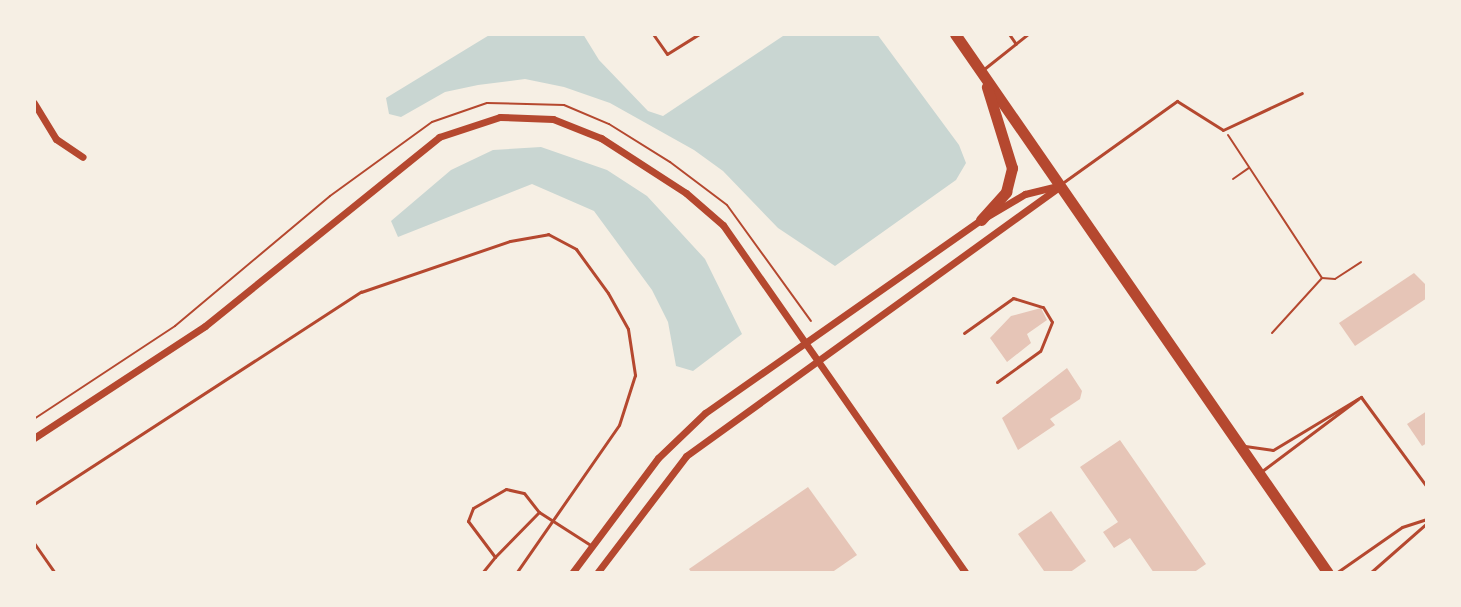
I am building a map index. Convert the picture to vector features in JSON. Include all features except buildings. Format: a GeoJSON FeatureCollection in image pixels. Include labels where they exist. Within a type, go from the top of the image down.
{"type":"FeatureCollection","features":[{"type":"Feature","properties":{"kind":"main road"},"geometry":{"type":"LineString","coordinates":[[958,35],[1328,573]]}},
{"type":"Feature","properties":{"kind":"main road"},"geometry":{"type":"LineString","coordinates":[[981,71],[1012,168],[1006,192],[981,220]]}},
{"type":"Feature","properties":{"kind":"street"},"geometry":{"type":"LineString","coordinates":[[34,103],[56,139],[83,157]]}},
{"type":"Feature","properties":{"kind":"street"},"geometry":{"type":"LineString","coordinates":[[34,438],[205,326],[425,146],[457,128],[500,117],[553,119],[584,129],[695,200],[733,238],[966,573]]}},
{"type":"Feature","properties":{"kind":"street"},"geometry":{"type":"LineString","coordinates":[[572,573],[687,427],[981,220],[1025,194],[1060,185]]}},
{"type":"Feature","properties":{"kind":"street"},"geometry":{"type":"LineString","coordinates":[[597,573],[686,456],[819,364],[1060,185]]}},
{"type":"Feature","properties":{"kind":"lane"},"geometry":{"type":"LineString","coordinates":[[653,34],[667,54],[699,34]]}},
{"type":"Feature","properties":{"kind":"lane"},"geometry":{"type":"LineString","coordinates":[[1009,34],[1016,44]]}},
{"type":"Feature","properties":{"kind":"lane"},"geometry":{"type":"LineString","coordinates":[[981,71],[1028,34]]}},
{"type":"Feature","properties":{"kind":"lane"},"geometry":{"type":"LineString","coordinates":[[1060,185],[1177,101],[1224,130],[1302,93]]}},
{"type":"Feature","properties":{"kind":"lane"},"geometry":{"type":"LineString","coordinates":[[34,504],[361,292],[510,241],[548,234],[585,258],[628,329],[635,361],[631,395],[619,425],[556,520],[516,573]]}},
{"type":"Feature","properties":{"kind":"lane"},"geometry":{"type":"LineString","coordinates":[[964,333],[1013,298],[1043,307],[1052,322],[1040,351],[997,382]]}},
{"type":"Feature","properties":{"kind":"lane"},"geometry":{"type":"LineString","coordinates":[[1239,445],[1273,450],[1361,397]]}},
{"type":"Feature","properties":{"kind":"lane"},"geometry":{"type":"LineString","coordinates":[[1259,473],[1361,397]]}},
{"type":"Feature","properties":{"kind":"lane"},"geometry":{"type":"LineString","coordinates":[[1361,397],[1427,487]]}},
{"type":"Feature","properties":{"kind":"lane"},"geometry":{"type":"LineString","coordinates":[[495,557],[468,521],[473,508],[506,489],[524,493],[539,512],[556,520],[592,546]]}},
{"type":"Feature","properties":{"kind":"lane"},"geometry":{"type":"LineString","coordinates":[[482,573],[539,512]]}},
{"type":"Feature","properties":{"kind":"lane"},"geometry":{"type":"LineString","coordinates":[[1336,573],[1402,527],[1427,521]]}},
{"type":"Feature","properties":{"kind":"lane"},"geometry":{"type":"LineString","coordinates":[[1370,573],[1427,521]]}},
{"type":"Feature","properties":{"kind":"lane"},"geometry":{"type":"LineString","coordinates":[[34,543],[55,573]]}},
{"type":"Feature","properties":{"kind":"path"},"geometry":{"type":"LineString","coordinates":[[34,419],[175,326],[307,214],[432,122],[487,103],[564,105],[609,124],[670,162],[727,205],[811,321]]}},
{"type":"Feature","properties":{"kind":"path"},"geometry":{"type":"LineString","coordinates":[[1224,130],[1322,278]]}},
{"type":"Feature","properties":{"kind":"path"},"geometry":{"type":"LineString","coordinates":[[1233,179],[1250,168]]}},
{"type":"Feature","properties":{"kind":"path"},"geometry":{"type":"LineString","coordinates":[[1322,278],[1335,279],[1361,262]]}},
{"type":"Feature","properties":{"kind":"path"},"geometry":{"type":"LineString","coordinates":[[1272,333],[1322,278]]}},
{"type":"Feature","properties":{"kind":"shaded area"},"geometry":{"type":"Polygon","coordinates":[[[491,34],[583,34],[599,60],[648,111],[663,116],[786,34],[877,34],[959,145],[966,163],[956,180],[835,266],[778,228],[723,171],[694,150],[610,103],[564,87],[525,79],[478,85],[445,92],[401,117],[389,114],[386,98],[491,34]]]}},
{"type":"Feature","properties":{"kind":"shaded area"},"geometry":{"type":"Polygon","coordinates":[[[541,147],[607,170],[647,196],[705,259],[742,334],[693,371],[676,366],[668,322],[652,290],[594,211],[532,184],[398,237],[391,221],[451,170],[493,150],[541,147]]]}}]}
